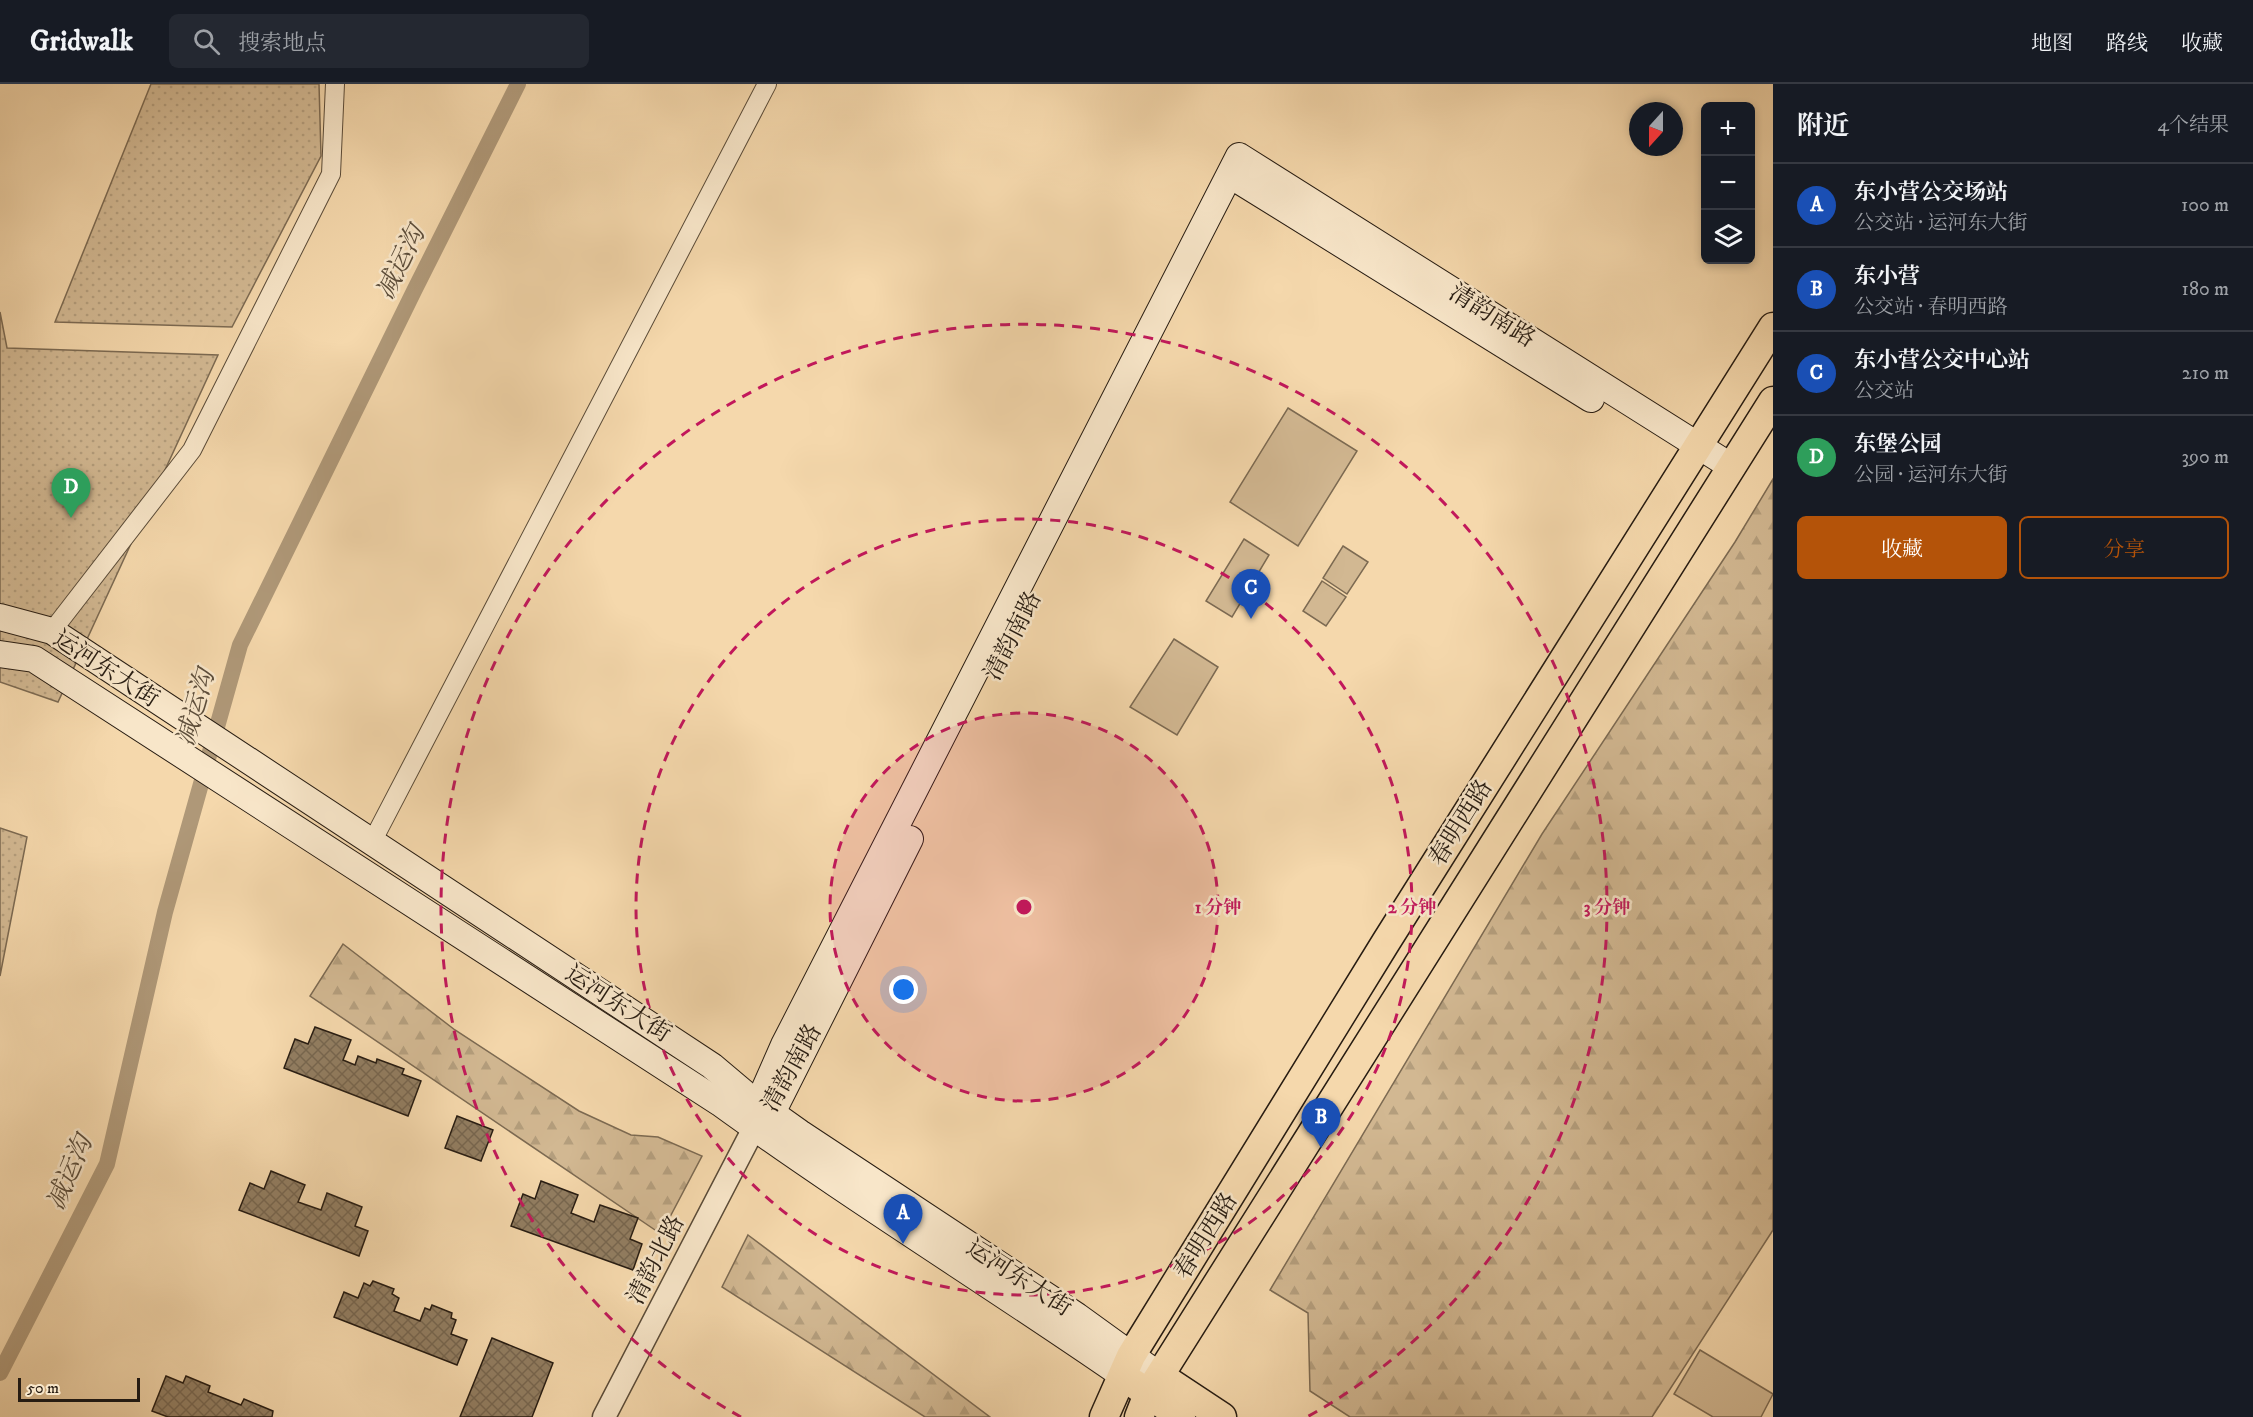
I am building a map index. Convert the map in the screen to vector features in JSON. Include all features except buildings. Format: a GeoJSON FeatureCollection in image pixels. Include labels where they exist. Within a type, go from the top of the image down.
{"type":"FeatureCollection","features":[{"type":"Feature","properties":{"kind":"main road","name":"清韵南路"},"geometry":{"type":"LineString","coordinates":[[762,1115],[784,1045],[1243,174],[1727,474]]}},
{"type":"Feature","properties":{"kind":"main road","name":"春明西路"},"geometry":{"type":"LineString","coordinates":[[1104,1417],[1126,1366],[1386,942],[1773,327]]}},
{"type":"Feature","properties":{"kind":"main road","name":"春明西路"},"geometry":{"type":"LineString","coordinates":[[1149,1396],[1773,401]]}},
{"type":"Feature","properties":{"kind":"main road","name":"运河东大街"},"geometry":{"type":"LineString","coordinates":[[0,616],[52,631],[712,1066],[762,1115],[1056,1329],[1126,1366],[1149,1396],[1181,1417]]}},
{"type":"Feature","properties":{"kind":"main road","name":"运河东大街"},"geometry":{"type":"LineString","coordinates":[[0,654],[34,659],[720,1103],[762,1115]]}},
{"type":"Feature","properties":{"kind":"main road","name":"运河东大街"},"geometry":{"type":"LineString","coordinates":[[1149,1396],[1222,1417]]}},
{"type":"Feature","properties":{"kind":"street"},"geometry":{"type":"LineString","coordinates":[[52,631],[192,450],[332,174],[336,84]]}},
{"type":"Feature","properties":{"kind":"street"},"geometry":{"type":"LineString","coordinates":[[372,842],[767,84]]}},
{"type":"Feature","properties":{"kind":"street","name":"清韵北路"},"geometry":{"type":"LineString","coordinates":[[604,1417],[762,1115]]}},
{"type":"Feature","properties":{"kind":"green space"},"geometry":{"type":"Polygon","coordinates":[[[151,84],[319,84],[321,156],[232,327],[55,322],[151,84]]]}},
{"type":"Feature","properties":{"kind":"green space"},"geometry":{"type":"Polygon","coordinates":[[[0,312],[7,348],[218,355],[58,702],[0,682],[0,312]]]}},
{"type":"Feature","properties":{"kind":"green space"},"geometry":{"type":"Polygon","coordinates":[[[1288,408],[1357,451],[1298,546],[1230,502],[1288,408]]]}},
{"type":"Feature","properties":{"kind":"green space"},"geometry":{"type":"Polygon","coordinates":[[[1773,479],[1773,1230],[1652,1417],[1350,1417],[1310,1391],[1308,1313],[1270,1290],[1542,834],[1735,542],[1773,479]]]}},
{"type":"Feature","properties":{"kind":"green space"},"geometry":{"type":"Polygon","coordinates":[[[1244,539],[1269,555],[1232,617],[1206,601],[1244,539]]]}},
{"type":"Feature","properties":{"kind":"green space"},"geometry":{"type":"Polygon","coordinates":[[[1343,546],[1368,562],[1347,594],[1323,578],[1343,546]]]}},
{"type":"Feature","properties":{"kind":"green space"},"geometry":{"type":"Polygon","coordinates":[[[1322,581],[1346,597],[1326,626],[1303,611],[1322,581]]]}},
{"type":"Feature","properties":{"kind":"green space"},"geometry":{"type":"Polygon","coordinates":[[[1174,639],[1218,667],[1177,735],[1130,707],[1174,639]]]}},
{"type":"Feature","properties":{"kind":"green space"},"geometry":{"type":"Polygon","coordinates":[[[0,828],[27,837],[0,976],[0,828]]]}},
{"type":"Feature","properties":{"kind":"green space"},"geometry":{"type":"Polygon","coordinates":[[[343,944],[455,1030],[579,1111],[631,1135],[658,1137],[702,1156],[661,1234],[310,996],[343,944]]]}},
{"type":"Feature","properties":{"kind":"green space"},"geometry":{"type":"Polygon","coordinates":[[[748,1235],[990,1417],[925,1417],[722,1287],[748,1235]]]}},
{"type":"Feature","properties":{"kind":"green space"},"geometry":{"type":"Polygon","coordinates":[[[1700,1350],[1773,1394],[1761,1417],[1713,1417],[1674,1394],[1700,1350]]]}},
{"type":"Feature","properties":{"kind":"waterway","name":"减运沟"},"geometry":{"type":"LineString","coordinates":[[0,1373],[107,1164],[165,912],[240,645],[518,84]]}},
{"type":"Feature","properties":{"kind":"place","name":"东堡公园"},"geometry":{"type":"Point","coordinates":[71,518]}},
{"type":"Feature","properties":{"kind":"place","name":"东小营公交中心站"},"geometry":{"type":"Point","coordinates":[1251,619]}},
{"type":"Feature","properties":{"kind":"place","name":"东小营"},"geometry":{"type":"Point","coordinates":[1321,1148]}},
{"type":"Feature","properties":{"kind":"place","name":"东小营公交场站"},"geometry":{"type":"Point","coordinates":[903,1244]}}]}
